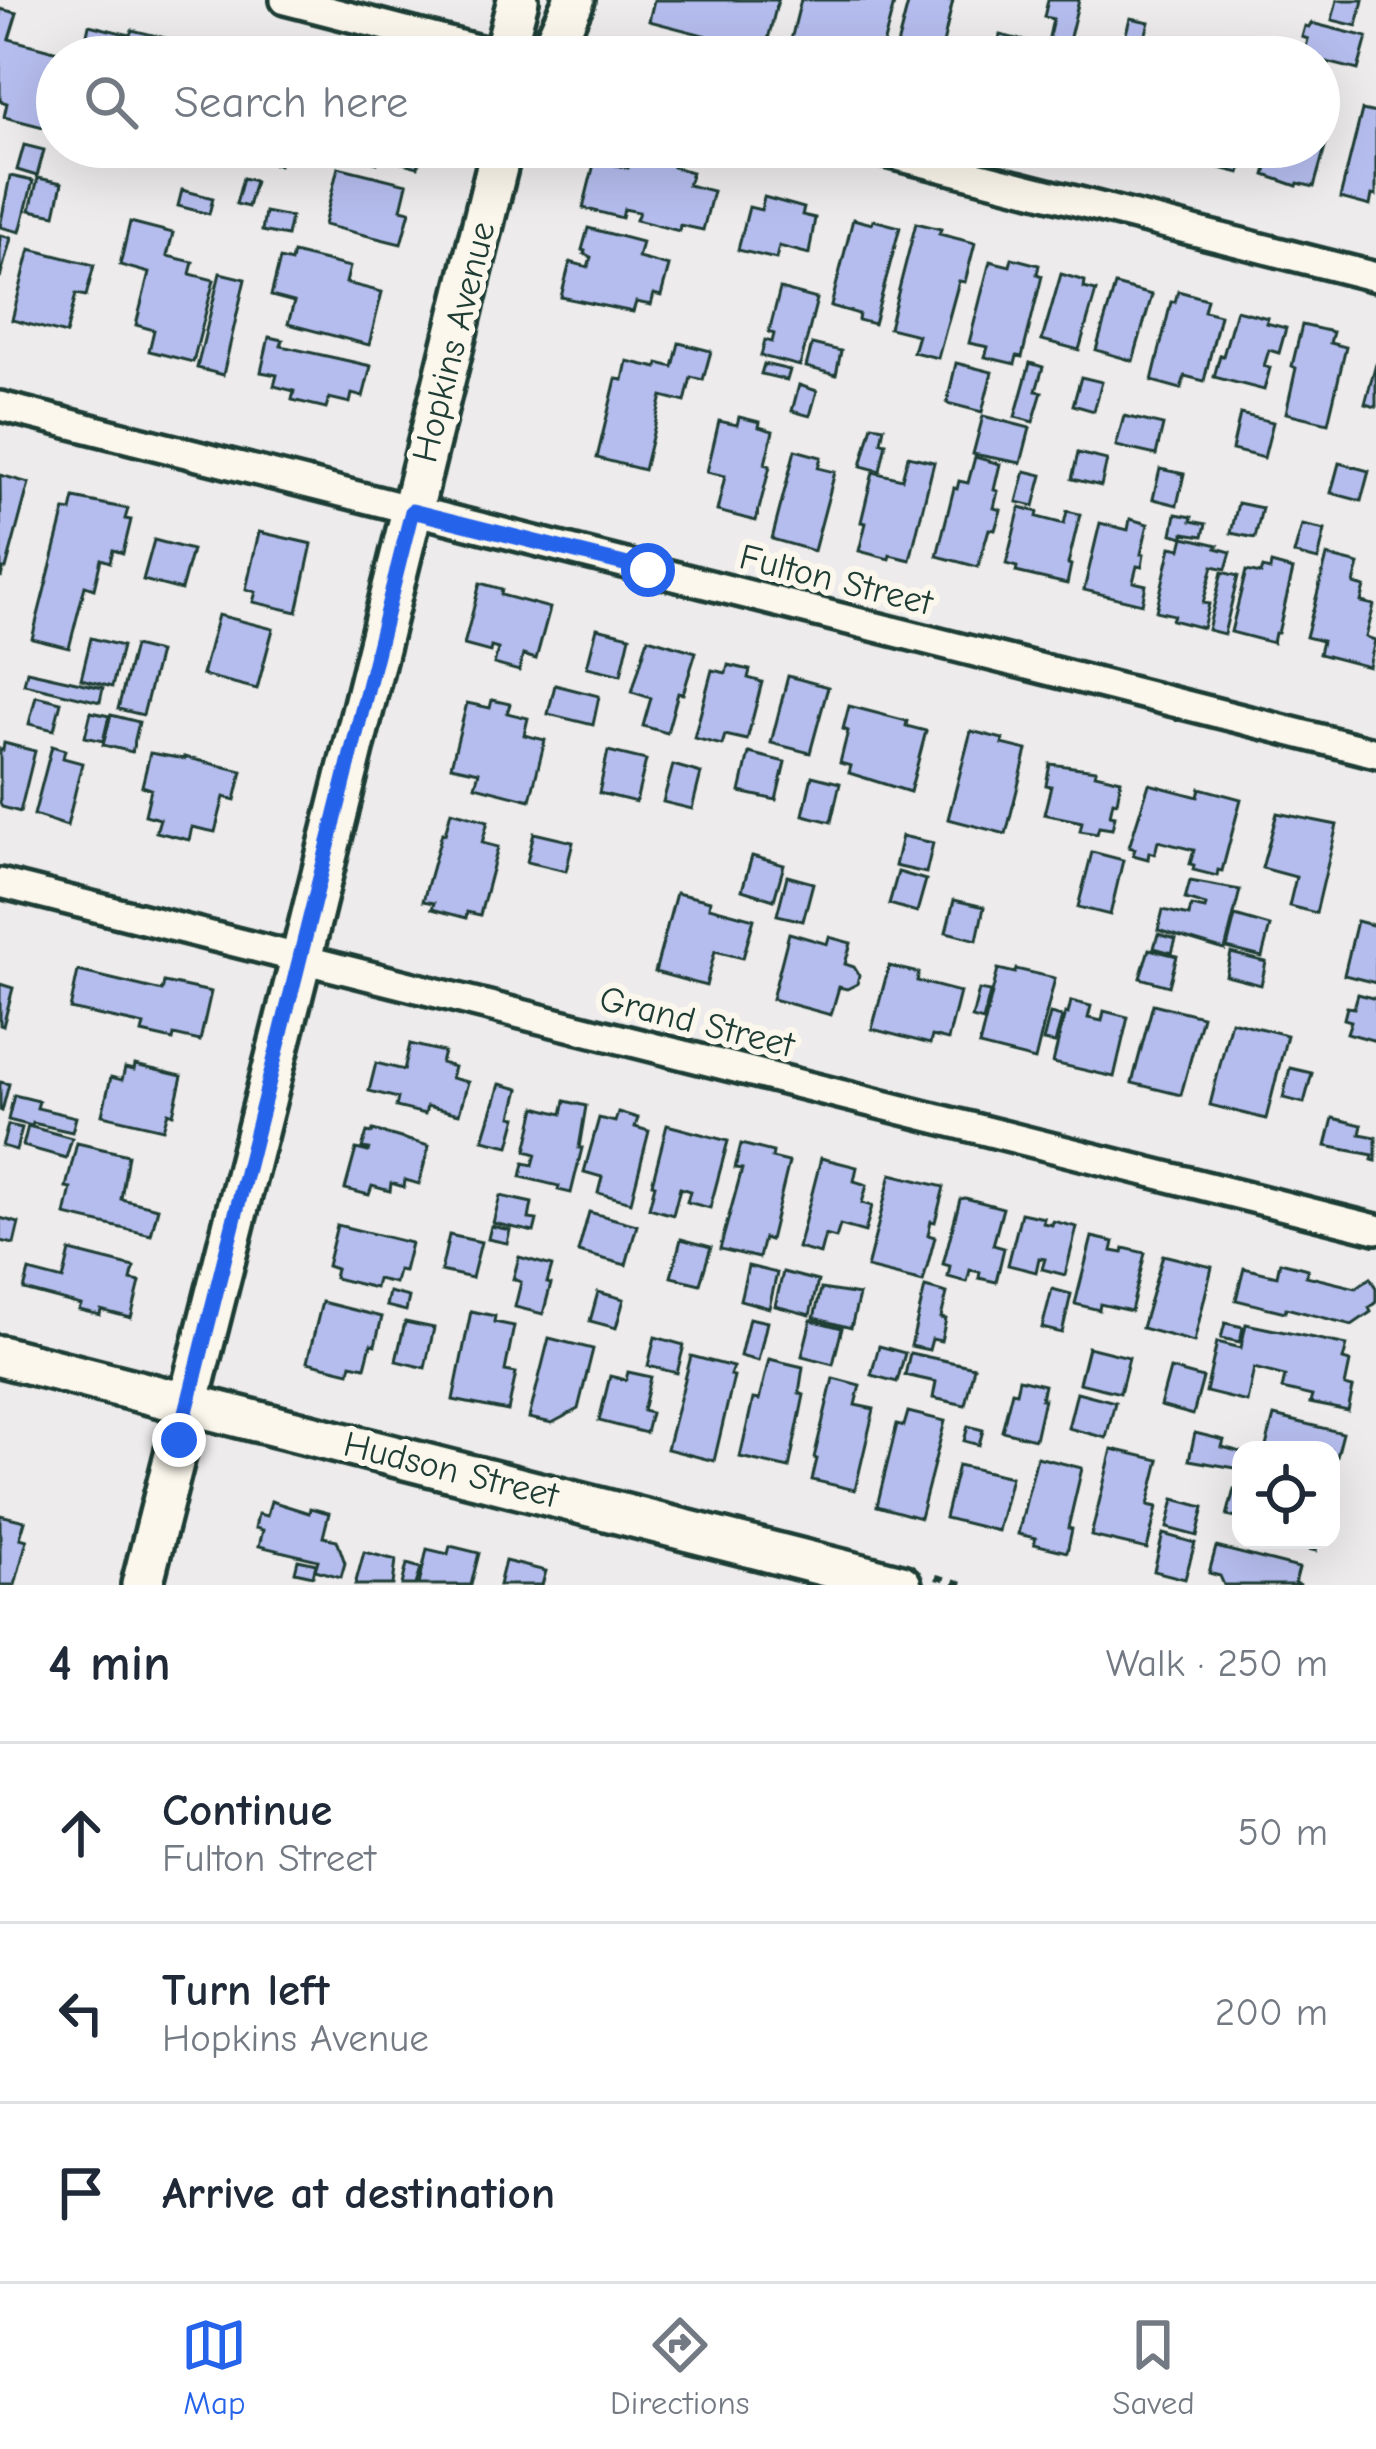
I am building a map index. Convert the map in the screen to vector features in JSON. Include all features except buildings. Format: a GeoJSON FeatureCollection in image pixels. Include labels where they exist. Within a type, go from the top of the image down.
{"type":"FeatureCollection","features":[{"type":"Feature","properties":{"kind":"street"},"geometry":{"type":"LineString","coordinates":[[286,0],[426,36]]}},
{"type":"Feature","properties":{"kind":"street"},"geometry":{"type":"LineString","coordinates":[[508,36],[518,0]]}},
{"type":"Feature","properties":{"kind":"street"},"geometry":{"type":"LineString","coordinates":[[541,0],[537,18],[543,36]]}},
{"type":"Feature","properties":{"kind":"street"},"geometry":{"type":"LineString","coordinates":[[558,36],[574,0]]}},
{"type":"Feature","properties":{"kind":"street","name":"Hopkins Avenue"},"geometry":{"type":"LineString","coordinates":[[142,1585],[497,168]]}},
{"type":"Feature","properties":{"kind":"street"},"geometry":{"type":"LineString","coordinates":[[945,168],[1376,277]]}},
{"type":"Feature","properties":{"kind":"street","name":"Fulton Street"},"geometry":{"type":"LineString","coordinates":[[0,406],[1376,753]]}},
{"type":"Feature","properties":{"kind":"street","name":"Grand Street"},"geometry":{"type":"LineString","coordinates":[[0,884],[1376,1229]]}},
{"type":"Feature","properties":{"kind":"street","name":"Hudson Street"},"geometry":{"type":"LineString","coordinates":[[0,1356],[901,1585]]}},
{"type":"Feature","properties":{"kind":"route"},"geometry":{"type":"LineString","coordinates":[[179,1440],[412,511],[648,570]]}}]}
